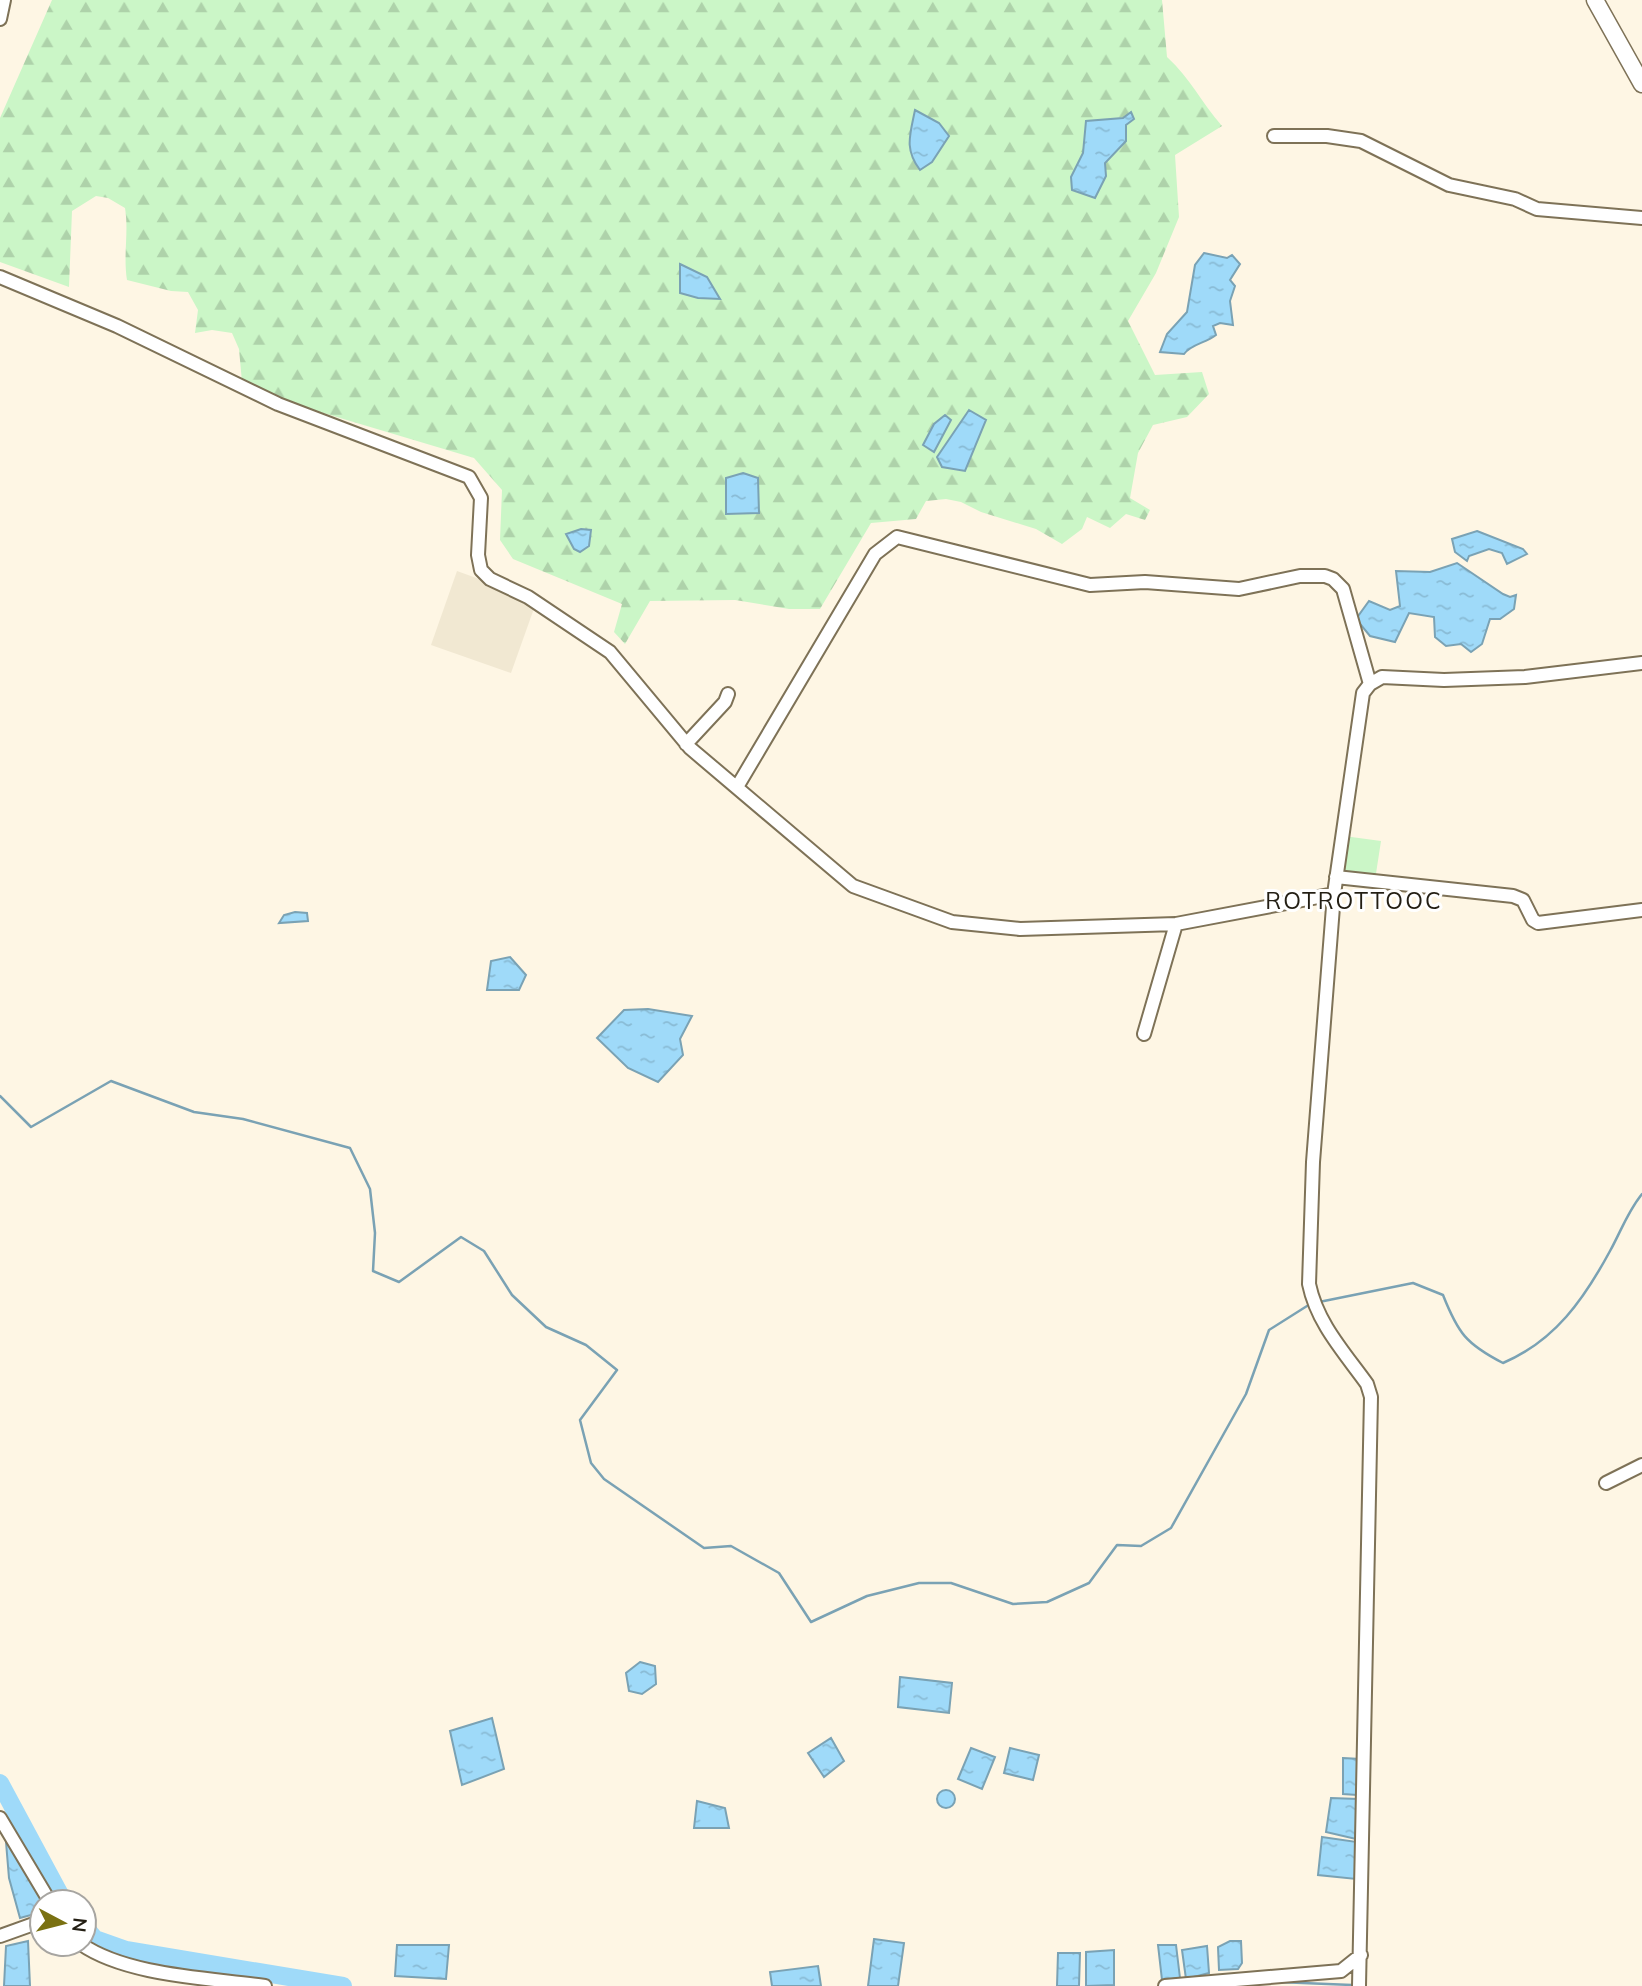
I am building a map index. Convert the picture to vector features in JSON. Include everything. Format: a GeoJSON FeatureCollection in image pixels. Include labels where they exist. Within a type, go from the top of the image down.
{"type":"FeatureCollection","features":[{"type":"Feature","properties":{"kind":"main road"},"geometry":{"type":"LineString","coordinates":[[1595,0],[1642,84]]}},
{"type":"Feature","properties":{"kind":"street"},"geometry":{"type":"LineString","coordinates":[[0,19],[4,0]]}},
{"type":"Feature","properties":{"kind":"street"},"geometry":{"type":"LineString","coordinates":[[1274,136],[1327,136],[1361,141],[1449,185],[1515,199],[1537,209],[1642,218]]}},
{"type":"Feature","properties":{"kind":"street"},"geometry":{"type":"LineString","coordinates":[[0,277],[117,326],[278,404],[469,478],[481,498],[478,555],[481,570],[490,579],[528,597],[610,652],[686,744],[737,786],[798,843],[853,886],[952,922],[1020,929],[1176,924],[1334,894]]}},
{"type":"Feature","properties":{"kind":"street"},"geometry":{"type":"LineString","coordinates":[[737,786],[875,554],[897,537],[1090,585],[1145,582],[1239,589],[1300,576],[1325,576],[1333,579],[1343,589],[1370,684]]}},
{"type":"Feature","properties":{"kind":"street"},"geometry":{"type":"LineString","coordinates":[[1359,1986],[1371,1397],[1367,1384],[1321,1320],[1313,1303],[1309,1284],[1313,1162],[1334,894],[1363,693],[1370,684],[1382,677],[1444,680],[1525,677],[1642,663]]}},
{"type":"Feature","properties":{"kind":"street"},"geometry":{"type":"LineString","coordinates":[[686,744],[724,702],[727,694]]}},
{"type":"Feature","properties":{"kind":"street"},"geometry":{"type":"LineString","coordinates":[[1336,877],[1519,898],[1538,923],[1642,910]]}},
{"type":"Feature","properties":{"kind":"street"},"geometry":{"type":"LineString","coordinates":[[1144,1034],[1176,924]]}},
{"type":"Feature","properties":{"kind":"street"},"geometry":{"type":"LineString","coordinates":[[1606,1483],[1642,1465]]}},
{"type":"Feature","properties":{"kind":"street"},"geometry":{"type":"LineString","coordinates":[[0,1818],[42,1888]]}},
{"type":"Feature","properties":{"kind":"street"},"geometry":{"type":"LineString","coordinates":[[0,1936],[28,1926]]}},
{"type":"Feature","properties":{"kind":"street"},"geometry":{"type":"LineString","coordinates":[[98,1954],[131,1965],[265,1986]]}},
{"type":"Feature","properties":{"kind":"street"},"geometry":{"type":"LineString","coordinates":[[1165,1986],[1340,1971],[1360,1955]]}},
{"type":"Feature","properties":{"kind":"shaded area"},"geometry":{"type":"Polygon","coordinates":[[[457,571],[537,600],[511,673],[431,645],[457,571]]]}},
{"type":"Feature","properties":{"kind":"green space"},"geometry":{"type":"Polygon","coordinates":[[[52,0],[1162,0],[1167,57],[1222,126],[1175,155],[1179,217],[1156,273],[1128,321],[1155,375],[1202,372],[1209,394],[1187,417],[1153,425],[1138,453],[1130,498],[1150,510],[1145,520],[1126,514],[1110,528],[1087,517],[1082,529],[1062,544],[1036,529],[981,512],[961,502],[946,499],[926,501],[916,519],[871,523],[820,609],[789,609],[735,600],[650,601],[625,644],[614,632],[622,604],[513,559],[500,540],[502,490],[474,458],[300,406],[242,382],[239,349],[232,333],[212,330],[195,333],[198,310],[188,292],[171,291],[127,280],[125,208],[108,198],[96,196],[72,211],[69,287],[0,262],[0,118],[52,0]]]}},
{"type":"Feature","properties":{"kind":"green space"},"geometry":{"type":"Polygon","coordinates":[[[1344,836],[1381,841],[1375,880],[1338,876],[1344,836]]]}},
{"type":"Feature","properties":{"kind":"water"},"geometry":{"type":"Polygon","coordinates":[[[915,110],[939,123],[949,136],[932,162],[920,170],[910,148],[915,110]]]}},
{"type":"Feature","properties":{"kind":"water"},"geometry":{"type":"Polygon","coordinates":[[[1131,112],[1134,119],[1126,125],[1126,141],[1105,163],[1106,176],[1095,198],[1072,190],[1071,177],[1083,153],[1086,121],[1123,118],[1131,112]]]}},
{"type":"Feature","properties":{"kind":"water"},"geometry":{"type":"Polygon","coordinates":[[[1204,253],[1227,258],[1232,255],[1240,264],[1230,280],[1235,286],[1230,301],[1233,325],[1220,323],[1213,326],[1216,335],[1184,354],[1160,352],[1167,334],[1187,312],[1195,265],[1204,253]]]}},
{"type":"Feature","properties":{"kind":"water"},"geometry":{"type":"Polygon","coordinates":[[[680,264],[707,277],[720,299],[698,298],[680,293],[680,264]]]}},
{"type":"Feature","properties":{"kind":"water"},"geometry":{"type":"Polygon","coordinates":[[[969,410],[986,420],[965,471],[942,467],[937,457],[969,410]]]}},
{"type":"Feature","properties":{"kind":"water"},"geometry":{"type":"Polygon","coordinates":[[[945,415],[951,420],[934,452],[923,445],[934,424],[945,415]]]}},
{"type":"Feature","properties":{"kind":"water"},"geometry":{"type":"Polygon","coordinates":[[[743,473],[758,478],[759,513],[726,514],[726,478],[743,473]]]}},
{"type":"Feature","properties":{"kind":"water"},"geometry":{"type":"Polygon","coordinates":[[[581,529],[591,530],[589,546],[580,552],[574,549],[566,534],[581,529]]]}},
{"type":"Feature","properties":{"kind":"water"},"geometry":{"type":"Polygon","coordinates":[[[1477,531],[1523,549],[1527,554],[1507,564],[1502,553],[1489,549],[1469,556],[1467,561],[1455,552],[1452,539],[1477,531]]]}},
{"type":"Feature","properties":{"kind":"water"},"geometry":{"type":"Polygon","coordinates":[[[1457,563],[1503,594],[1510,597],[1516,595],[1514,609],[1500,619],[1490,619],[1482,644],[1471,652],[1461,644],[1446,646],[1435,637],[1434,617],[1409,613],[1395,642],[1370,636],[1356,619],[1369,601],[1390,610],[1400,606],[1396,571],[1430,572],[1457,563]]]}},
{"type":"Feature","properties":{"kind":"water"},"geometry":{"type":"Polygon","coordinates":[[[307,913],[308,921],[279,923],[284,915],[307,913]]]}},
{"type":"Feature","properties":{"kind":"water"},"geometry":{"type":"Polygon","coordinates":[[[510,957],[526,975],[519,990],[487,990],[491,961],[510,957]]]}},
{"type":"Feature","properties":{"kind":"water"},"geometry":{"type":"Polygon","coordinates":[[[648,1009],[692,1016],[680,1039],[683,1055],[658,1082],[628,1068],[597,1038],[624,1010],[648,1009]]]}},
{"type":"Feature","properties":{"kind":"water"},"geometry":{"type":"Polygon","coordinates":[[[640,1662],[655,1666],[656,1684],[642,1694],[629,1691],[626,1673],[640,1662]]]}},
{"type":"Feature","properties":{"kind":"water"},"geometry":{"type":"Polygon","coordinates":[[[900,1677],[952,1683],[949,1713],[898,1707],[900,1677]]]}},
{"type":"Feature","properties":{"kind":"water"},"geometry":{"type":"Polygon","coordinates":[[[492,1718],[504,1769],[462,1785],[450,1731],[492,1718]]]}},
{"type":"Feature","properties":{"kind":"water"},"geometry":{"type":"Polygon","coordinates":[[[831,1738],[844,1761],[824,1777],[808,1753],[831,1738]]]}},
{"type":"Feature","properties":{"kind":"water"},"geometry":{"type":"Polygon","coordinates":[[[971,1748],[995,1757],[982,1789],[958,1779],[971,1748]]]}},
{"type":"Feature","properties":{"kind":"water"},"geometry":{"type":"Polygon","coordinates":[[[1010,1748],[1039,1755],[1033,1780],[1004,1773],[1010,1748]]]}},
{"type":"Feature","properties":{"kind":"water"},"geometry":{"type":"Polygon","coordinates":[[[1343,1758],[1360,1759],[1357,1795],[1343,1794],[1343,1758]]]}},
{"type":"Feature","properties":{"kind":"water"},"geometry":{"type":"Polygon","coordinates":[[[946,1790],[954,1795],[955,1799],[950,1807],[946,1808],[938,1803],[937,1799],[942,1791],[946,1790]]]}},
{"type":"Feature","properties":{"kind":"water"},"geometry":{"type":"Polygon","coordinates":[[[1331,1798],[1358,1799],[1356,1839],[1326,1832],[1331,1798]]]}},
{"type":"Feature","properties":{"kind":"water"},"geometry":{"type":"Polygon","coordinates":[[[697,1801],[725,1808],[729,1828],[694,1828],[697,1801]]]}},
{"type":"Feature","properties":{"kind":"water"},"geometry":{"type":"Polygon","coordinates":[[[1322,1837],[1357,1842],[1356,1879],[1318,1875],[1322,1837]]]}},
{"type":"Feature","properties":{"kind":"water"},"geometry":{"type":"Polygon","coordinates":[[[9,1838],[37,1888],[28,1888],[28,1916],[20,1918],[9,1878],[6,1842],[9,1838]]]}},
{"type":"Feature","properties":{"kind":"water"},"geometry":{"type":"Polygon","coordinates":[[[874,1939],[904,1943],[898,1986],[868,1986],[874,1939]]]}},
{"type":"Feature","properties":{"kind":"water"},"geometry":{"type":"Polygon","coordinates":[[[28,1941],[30,1986],[4,1986],[6,1946],[28,1941]]]}},
{"type":"Feature","properties":{"kind":"water"},"geometry":{"type":"Polygon","coordinates":[[[1230,1941],[1241,1941],[1242,1963],[1238,1969],[1219,1970],[1218,1947],[1230,1941]]]}},
{"type":"Feature","properties":{"kind":"water"},"geometry":{"type":"Polygon","coordinates":[[[397,1945],[449,1945],[446,1979],[395,1976],[397,1945]]]}},
{"type":"Feature","properties":{"kind":"water"},"geometry":{"type":"Polygon","coordinates":[[[1158,1945],[1176,1945],[1180,1978],[1162,1980],[1158,1945]]]}},
{"type":"Feature","properties":{"kind":"water"},"geometry":{"type":"Polygon","coordinates":[[[1207,1946],[1209,1973],[1186,1979],[1182,1950],[1207,1946]]]}},
{"type":"Feature","properties":{"kind":"water"},"geometry":{"type":"Polygon","coordinates":[[[1114,1950],[1114,1985],[1086,1986],[1086,1952],[1114,1950]]]}},
{"type":"Feature","properties":{"kind":"water"},"geometry":{"type":"Polygon","coordinates":[[[1058,1953],[1080,1953],[1079,1986],[1057,1986],[1058,1953]]]}},
{"type":"Feature","properties":{"kind":"water"},"geometry":{"type":"Polygon","coordinates":[[[818,1966],[821,1986],[772,1986],[770,1972],[818,1966]]]}},
{"type":"Feature","properties":{"kind":"waterway"},"geometry":{"type":"LineString","coordinates":[[0,1096],[31,1127],[111,1081],[194,1112],[243,1119],[350,1148],[370,1189],[375,1233],[373,1271],[399,1282],[461,1237],[484,1251],[512,1295],[546,1327],[586,1345],[617,1370],[580,1420],[591,1463],[604,1479],[704,1548],[731,1546],[779,1573],[811,1622],[867,1596],[919,1583],[951,1583],[1013,1604],[1047,1602],[1089,1583],[1117,1545],[1141,1546],[1171,1528],[1246,1394],[1269,1330],[1307,1306]]}},
{"type":"Feature","properties":{"kind":"waterway"},"geometry":{"type":"LineString","coordinates":[[1319,1302],[1413,1283],[1443,1295],[1465,1336],[1480,1350],[1503,1363],[1538,1343],[1566,1317],[1590,1286],[1642,1194]]}},
{"type":"Feature","properties":{"kind":"waterway"},"geometry":{"type":"LineString","coordinates":[[0,1783],[56,1888]]}},
{"type":"Feature","properties":{"kind":"waterway"},"geometry":{"type":"LineString","coordinates":[[98,1940],[126,1950],[343,1986]]}},
{"type":"Feature","properties":{"kind":"waterway"},"geometry":{"type":"LineString","coordinates":[[1278,1982],[1352,1985]]}},
{"type":"Feature","properties":{"kind":"district","name":"ROTROTTOOC"},"geometry":{"type":"Point","coordinates":[1354,900]}}]}
